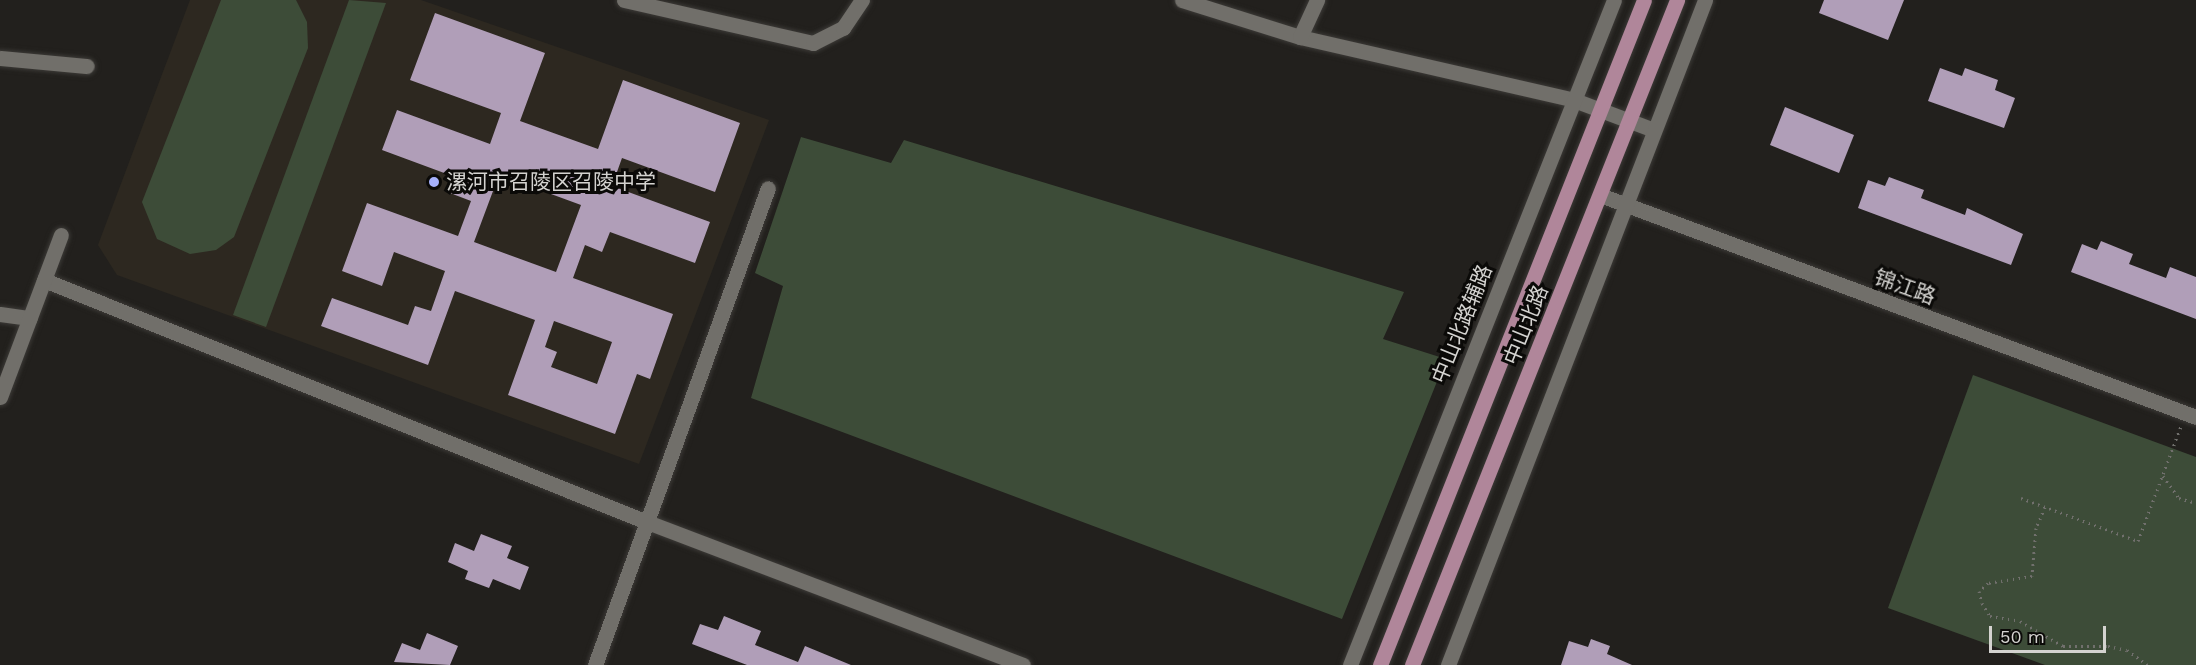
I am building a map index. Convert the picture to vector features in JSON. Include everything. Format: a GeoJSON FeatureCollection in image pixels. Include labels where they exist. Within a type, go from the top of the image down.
{"type":"FeatureCollection","features":[{"type":"Feature","properties":{"kind":"main road","name":"中山北路"},"geometry":{"type":"LineString","coordinates":[[1380,665],[1644,0]]}},
{"type":"Feature","properties":{"kind":"main road","name":"中山北路"},"geometry":{"type":"LineString","coordinates":[[1412,665],[1631,121],[1677,0]]}},
{"type":"Feature","properties":{"kind":"street"},"geometry":{"type":"LineString","coordinates":[[624,0],[813,43],[843,27],[862,0]]}},
{"type":"Feature","properties":{"kind":"street"},"geometry":{"type":"LineString","coordinates":[[1182,0],[1300,37],[1574,100],[1654,130]]}},
{"type":"Feature","properties":{"kind":"street"},"geometry":{"type":"LineString","coordinates":[[1300,37],[1317,0]]}},
{"type":"Feature","properties":{"kind":"street","name":"中山北路辅路"},"geometry":{"type":"LineString","coordinates":[[1350,665],[1614,0]]}},
{"type":"Feature","properties":{"kind":"street"},"geometry":{"type":"LineString","coordinates":[[1448,665],[1705,0]]}},
{"type":"Feature","properties":{"kind":"street"},"geometry":{"type":"LineString","coordinates":[[0,58],[87,66]]}},
{"type":"Feature","properties":{"kind":"street"},"geometry":{"type":"LineString","coordinates":[[595,665],[768,188]]}},
{"type":"Feature","properties":{"kind":"street","name":"锦江路"},"geometry":{"type":"LineString","coordinates":[[1600,195],[2191,415]]}},
{"type":"Feature","properties":{"kind":"street"},"geometry":{"type":"LineString","coordinates":[[0,398],[61,235]]}},
{"type":"Feature","properties":{"kind":"street"},"geometry":{"type":"LineString","coordinates":[[44,280],[647,522],[1023,665]]}},
{"type":"Feature","properties":{"kind":"street"},"geometry":{"type":"LineString","coordinates":[[0,314],[30,318]]}},
{"type":"Feature","properties":{"kind":"path"},"geometry":{"type":"LineString","coordinates":[[2021,498],[2138,541],[2163,475],[2191,415]]}},
{"type":"Feature","properties":{"kind":"path"},"geometry":{"type":"LineString","coordinates":[[2163,475],[2179,498],[2196,503]]}},
{"type":"Feature","properties":{"kind":"path"},"geometry":{"type":"LineString","coordinates":[[2045,507],[2036,528],[2032,576],[1988,583],[1979,591],[1982,603],[1990,616],[2020,621],[2063,646],[2108,646],[2127,650],[2148,665]]}},
{"type":"Feature","properties":{"kind":"shaded area","name":"漯河市召陵区召陵中学"},"geometry":{"type":"Polygon","coordinates":[[[190,0],[421,0],[769,120],[639,464],[117,275],[98,245],[190,0]]]}},
{"type":"Feature","properties":{"kind":"green space"},"geometry":{"type":"Polygon","coordinates":[[[221,0],[296,0],[307,22],[308,48],[234,237],[216,250],[190,254],[157,239],[142,202],[221,0]]]}},
{"type":"Feature","properties":{"kind":"green space"},"geometry":{"type":"Polygon","coordinates":[[[349,0],[386,3],[266,327],[233,315],[349,0]]]}},
{"type":"Feature","properties":{"kind":"green space"},"geometry":{"type":"Polygon","coordinates":[[[801,137],[891,163],[904,140],[1404,292],[1383,339],[1446,359],[1342,619],[751,398],[783,286],[755,273],[801,137]]]}},
{"type":"Feature","properties":{"kind":"green space"},"geometry":{"type":"Polygon","coordinates":[[[1973,375],[2196,457],[2196,665],[2045,665],[1888,608],[1973,375]]]}},
{"type":"Feature","properties":{"kind":"building"},"geometry":{"type":"Polygon","coordinates":[[[1824,0],[1904,0],[1888,40],[1819,13],[1824,0]]]}},
{"type":"Feature","properties":{"kind":"building"},"geometry":{"type":"Polygon","coordinates":[[[435,13],[545,53],[520,121],[598,149],[623,80],[740,123],[715,192],[622,158],[612,186],[710,222],[695,263],[610,232],[602,252],[585,245],[573,278],[673,314],[650,379],[637,374],[615,434],[508,395],[535,320],[455,291],[428,365],[321,326],[332,298],[408,325],[415,306],[431,311],[445,271],[394,252],[382,286],[342,271],[367,203],[458,236],[471,201],[450,193],[455,177],[382,150],[397,110],[490,144],[501,113],[410,80],[435,13]],[[499,175],[474,242],[556,272],[581,205],[499,175]],[[554,321],[545,347],[557,352],[551,367],[597,384],[612,342],[554,321]]]}},
{"type":"Feature","properties":{"kind":"building"},"geometry":{"type":"Polygon","coordinates":[[[1940,68],[1962,76],[1965,68],[1998,80],[1995,90],[2015,98],[2004,128],[1928,101],[1940,68]]]}},
{"type":"Feature","properties":{"kind":"building"},"geometry":{"type":"Polygon","coordinates":[[[1785,107],[1854,135],[1839,173],[1770,145],[1785,107]]]}},
{"type":"Feature","properties":{"kind":"building"},"geometry":{"type":"Polygon","coordinates":[[[1889,177],[1924,190],[1921,198],[1965,215],[1967,208],[2023,234],[2011,265],[1858,208],[1868,180],[1885,186],[1889,177]]]}},
{"type":"Feature","properties":{"kind":"building"},"geometry":{"type":"Polygon","coordinates":[[[2101,241],[2133,254],[2129,264],[2166,278],[2170,267],[2196,277],[2196,319],[2071,272],[2082,244],[2097,250],[2101,241]]]}},
{"type":"Feature","properties":{"kind":"building"},"geometry":{"type":"Polygon","coordinates":[[[481,534],[512,546],[507,558],[529,567],[520,590],[493,579],[489,588],[465,579],[468,571],[448,562],[455,543],[474,551],[481,534]]]}},
{"type":"Feature","properties":{"kind":"building"},"geometry":{"type":"Polygon","coordinates":[[[724,616],[761,631],[755,645],[798,662],[805,646],[851,665],[747,665],[692,644],[700,624],[718,630],[724,616]]]}},
{"type":"Feature","properties":{"kind":"building"},"geometry":{"type":"Polygon","coordinates":[[[427,633],[458,646],[450,665],[394,662],[402,643],[420,650],[427,633]]]}},
{"type":"Feature","properties":{"kind":"building"},"geometry":{"type":"Polygon","coordinates":[[[1591,639],[1610,646],[1607,654],[1632,665],[1561,665],[1569,641],[1588,647],[1591,639]]]}},
{"type":"Feature","properties":{"kind":"place","name":"漯河市召陵区召陵中学"},"geometry":{"type":"Point","coordinates":[434,182]}}]}
